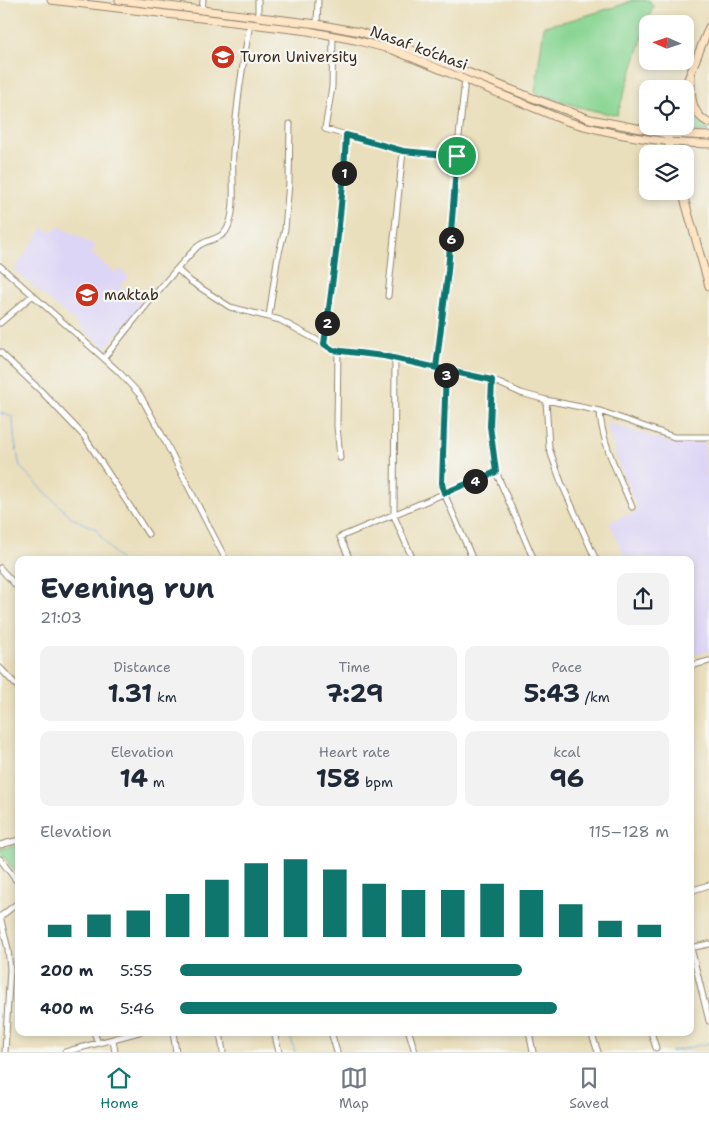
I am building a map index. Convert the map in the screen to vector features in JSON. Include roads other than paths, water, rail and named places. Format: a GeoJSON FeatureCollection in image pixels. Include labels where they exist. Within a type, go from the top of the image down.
{"type":"FeatureCollection","features":[{"type":"Feature","properties":{"kind":"main road","name":"Nasaf ko‘chasi"},"geometry":{"type":"LineString","coordinates":[[51,0],[333,36],[393,50],[566,122],[609,132],[639,133]]}},
{"type":"Feature","properties":{"kind":"main road","name":"Nasaf ko‘chasi"},"geometry":{"type":"LineString","coordinates":[[119,0],[152,2],[202,11],[258,16],[360,32],[402,46],[570,113],[602,122],[639,129]]}},
{"type":"Feature","properties":{"kind":"main road"},"geometry":{"type":"LineString","coordinates":[[143,12],[144,2]]}},
{"type":"Feature","properties":{"kind":"main road"},"geometry":{"type":"LineString","coordinates":[[152,2],[152,13]]}},
{"type":"Feature","properties":{"kind":"main road"},"geometry":{"type":"LineString","coordinates":[[688,80],[709,27]]}},
{"type":"Feature","properties":{"kind":"main road"},"geometry":{"type":"LineString","coordinates":[[691,72],[691,100],[697,113],[709,123]]}},
{"type":"Feature","properties":{"kind":"main road","name":"Nasaf ko‘chasi"},"geometry":{"type":"LineString","coordinates":[[672,135],[709,144]]}},
{"type":"Feature","properties":{"kind":"main road","name":"Nasaf ko‘chasi"},"geometry":{"type":"LineString","coordinates":[[688,135],[709,136]]}},
{"type":"Feature","properties":{"kind":"main road"},"geometry":{"type":"LineString","coordinates":[[685,200],[709,286]]}},
{"type":"Feature","properties":{"kind":"street"},"geometry":{"type":"LineString","coordinates":[[202,11],[203,0]]}},
{"type":"Feature","properties":{"kind":"street"},"geometry":{"type":"LineString","coordinates":[[258,0],[258,16]]}},
{"type":"Feature","properties":{"kind":"street"},"geometry":{"type":"LineString","coordinates":[[317,24],[318,0]]}},
{"type":"Feature","properties":{"kind":"street"},"geometry":{"type":"LineString","coordinates":[[104,358],[199,245],[225,233],[229,225],[232,209],[232,154],[237,103],[250,24]]}},
{"type":"Feature","properties":{"kind":"street"},"geometry":{"type":"LineString","coordinates":[[333,36],[332,87],[326,129],[403,151],[457,156]]}},
{"type":"Feature","properties":{"kind":"street"},"geometry":{"type":"LineString","coordinates":[[436,368],[448,271],[465,79]]}},
{"type":"Feature","properties":{"kind":"street"},"geometry":{"type":"LineString","coordinates":[[269,316],[277,261],[285,229],[289,183],[290,124]]}},
{"type":"Feature","properties":{"kind":"street"},"geometry":{"type":"LineString","coordinates":[[324,344],[344,185],[346,135]]}},
{"type":"Feature","properties":{"kind":"street"},"geometry":{"type":"LineString","coordinates":[[388,296],[403,151]]}},
{"type":"Feature","properties":{"kind":"street"},"geometry":{"type":"LineString","coordinates":[[0,266],[104,358],[140,395],[164,437],[224,556]]}},
{"type":"Feature","properties":{"kind":"street"},"geometry":{"type":"LineString","coordinates":[[177,269],[190,281],[230,307],[269,316],[333,350],[395,359],[492,380],[521,393],[546,400],[600,410],[674,437],[709,437]]}},
{"type":"Feature","properties":{"kind":"street"},"geometry":{"type":"LineString","coordinates":[[0,323],[33,295]]}},
{"type":"Feature","properties":{"kind":"street"},"geometry":{"type":"LineString","coordinates":[[338,350],[337,426],[340,458]]}},
{"type":"Feature","properties":{"kind":"street"},"geometry":{"type":"LineString","coordinates":[[0,352],[84,436],[148,534]]}},
{"type":"Feature","properties":{"kind":"street"},"geometry":{"type":"LineString","coordinates":[[395,359],[394,516],[411,556]]}},
{"type":"Feature","properties":{"kind":"street"},"geometry":{"type":"LineString","coordinates":[[446,370],[442,483],[444,493],[471,556]]}},
{"type":"Feature","properties":{"kind":"street"},"geometry":{"type":"LineString","coordinates":[[492,380],[490,426],[496,472],[532,556]]}},
{"type":"Feature","properties":{"kind":"street"},"geometry":{"type":"LineString","coordinates":[[546,400],[549,448],[561,482],[594,556]]}},
{"type":"Feature","properties":{"kind":"street"},"geometry":{"type":"LineString","coordinates":[[600,410],[600,421],[612,460],[632,507]]}},
{"type":"Feature","properties":{"kind":"street"},"geometry":{"type":"LineString","coordinates":[[348,556],[340,537],[496,472]]}},
{"type":"Feature","properties":{"kind":"street"},"geometry":{"type":"LineString","coordinates":[[0,568],[15,585]]}},
{"type":"Feature","properties":{"kind":"street"},"geometry":{"type":"LineString","coordinates":[[694,665],[709,661]]}},
{"type":"Feature","properties":{"kind":"street"},"geometry":{"type":"LineString","coordinates":[[0,668],[15,684]]}},
{"type":"Feature","properties":{"kind":"street"},"geometry":{"type":"LineString","coordinates":[[0,844],[15,841]]}},
{"type":"Feature","properties":{"kind":"street"},"geometry":{"type":"LineString","coordinates":[[0,859],[15,879]]}},
{"type":"Feature","properties":{"kind":"street"},"geometry":{"type":"LineString","coordinates":[[694,890],[709,885]]}},
{"type":"Feature","properties":{"kind":"street"},"geometry":{"type":"LineString","coordinates":[[5,1052],[10,969],[8,949],[0,916],[15,905]]}},
{"type":"Feature","properties":{"kind":"street"},"geometry":{"type":"LineString","coordinates":[[694,947],[709,944]]}},
{"type":"Feature","properties":{"kind":"street"},"geometry":{"type":"LineString","coordinates":[[694,963],[709,1021]]}},
{"type":"Feature","properties":{"kind":"street"},"geometry":{"type":"LineString","coordinates":[[95,1036],[98,1043]]}},
{"type":"Feature","properties":{"kind":"street"},"geometry":{"type":"LineString","coordinates":[[65,1052],[126,1036]]}},
{"type":"Feature","properties":{"kind":"street"},"geometry":{"type":"LineString","coordinates":[[174,1036],[176,1052]]}},
{"type":"Feature","properties":{"kind":"street"},"geometry":{"type":"LineString","coordinates":[[221,1036],[223,1052]]}},
{"type":"Feature","properties":{"kind":"street"},"geometry":{"type":"LineString","coordinates":[[275,1036],[279,1052]]}},
{"type":"Feature","properties":{"kind":"street"},"geometry":{"type":"LineString","coordinates":[[331,1036],[337,1052]]}},
{"type":"Feature","properties":{"kind":"street"},"geometry":{"type":"LineString","coordinates":[[409,1036],[415,1052]]}},
{"type":"Feature","properties":{"kind":"street"},"geometry":{"type":"LineString","coordinates":[[530,1036],[533,1052]]}},
{"type":"Feature","properties":{"kind":"street"},"geometry":{"type":"LineString","coordinates":[[592,1036],[598,1052]]}},
{"type":"Feature","properties":{"kind":"street"},"geometry":{"type":"LineString","coordinates":[[652,1036],[656,1048]]}},
{"type":"Feature","properties":{"kind":"street"},"geometry":{"type":"LineString","coordinates":[[113,1040],[115,1052]]}},
{"type":"Feature","properties":{"kind":"waterway"},"geometry":{"type":"LineString","coordinates":[[0,413],[13,417],[14,437],[20,467],[72,518],[96,529],[117,556]]}},
{"type":"Feature","properties":{"kind":"waterway"},"geometry":{"type":"LineString","coordinates":[[290,1036],[295,1052]]}},
{"type":"Feature","properties":{"kind":"waterway"},"geometry":{"type":"LineString","coordinates":[[670,1052],[709,1043]]}},
{"type":"Feature","properties":{"kind":"place","name":"Turon University"},"geometry":{"type":"Point","coordinates":[223,57]}},
{"type":"Feature","properties":{"kind":"place","name":"maktab"},"geometry":{"type":"Point","coordinates":[87,295]}}]}
